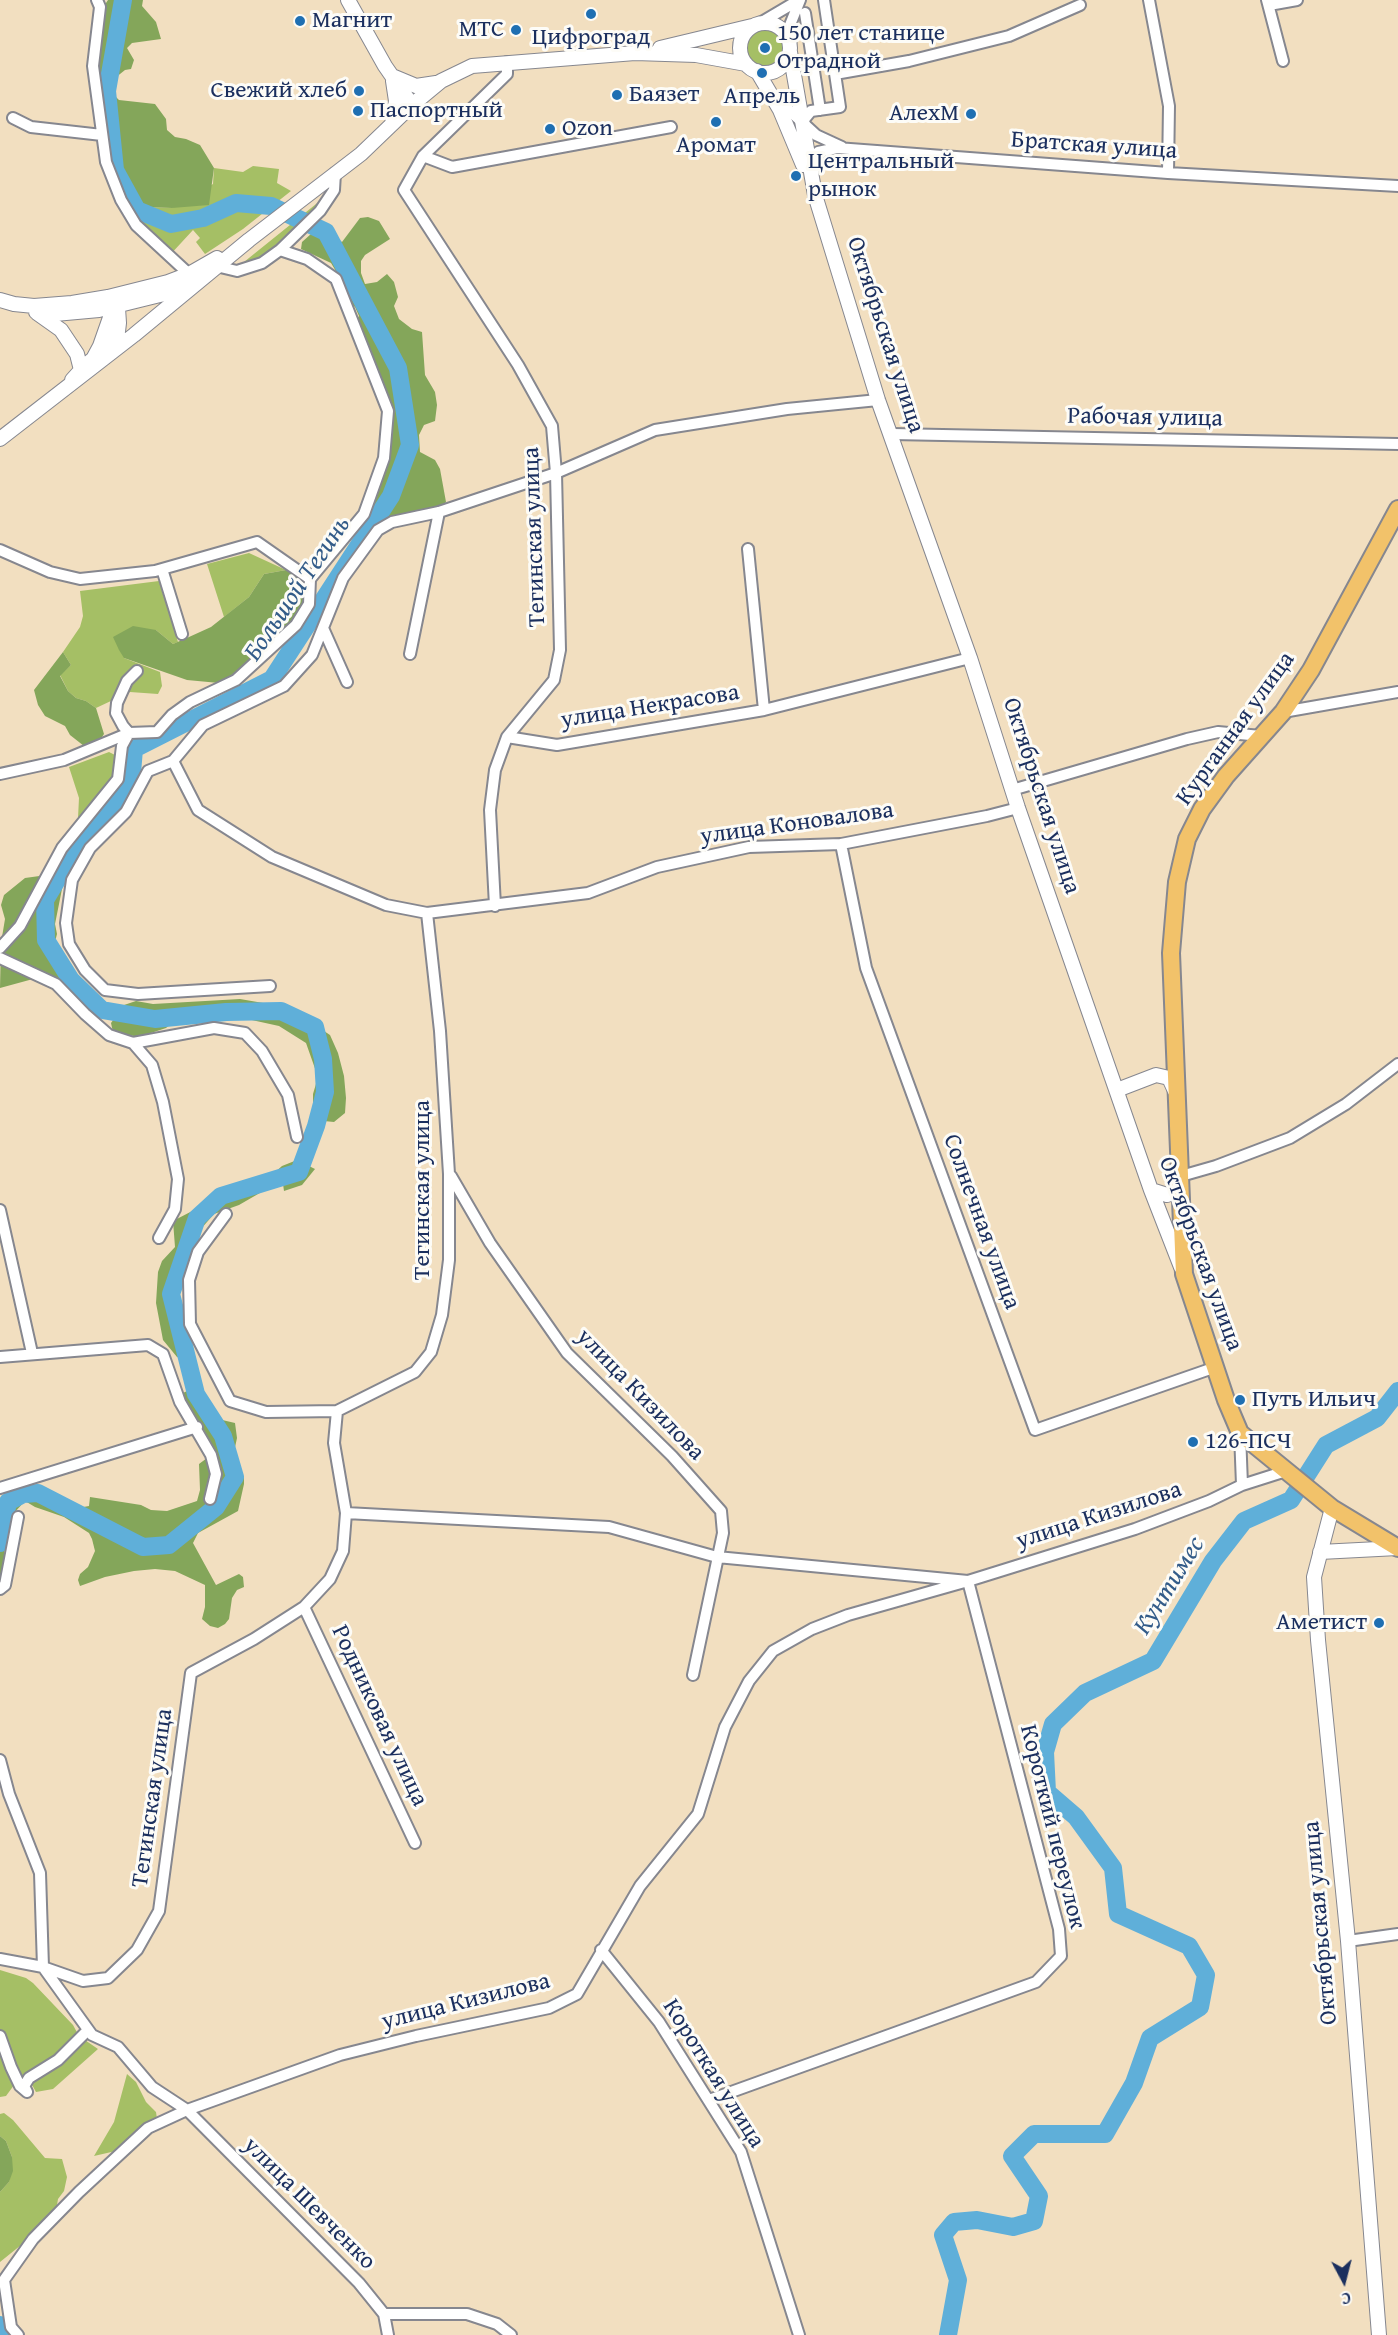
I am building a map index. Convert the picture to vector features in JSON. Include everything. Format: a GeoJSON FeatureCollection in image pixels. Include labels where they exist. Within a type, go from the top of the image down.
{"type":"FeatureCollection","features":[{"type":"Feature","properties":{"kind":"main road","name":"Курганная улица"},"geometry":{"type":"LineString","coordinates":[[1184,1274],[1172,953],[1177,882],[1187,839],[1202,809],[1226,776],[1283,712],[1311,670],[1398,509]]}},
{"type":"Feature","properties":{"kind":"main road","name":"Октябрьская улица"},"geometry":{"type":"LineString","coordinates":[[1184,1274],[1226,1400],[1240,1433],[1332,1508],[1398,1548]]}},
{"type":"Feature","properties":{"kind":"street"},"geometry":{"type":"LineString","coordinates":[[97,0],[100,8],[93,66],[106,162],[121,200],[136,225],[189,274]]}},
{"type":"Feature","properties":{"kind":"street"},"geometry":{"type":"LineString","coordinates":[[348,0],[392,76],[412,105]]}},
{"type":"Feature","properties":{"kind":"street"},"geometry":{"type":"LineString","coordinates":[[800,0],[756,24],[742,37],[740,52],[773,96],[801,123],[816,135],[848,149]]}},
{"type":"Feature","properties":{"kind":"street"},"geometry":{"type":"LineString","coordinates":[[634,52],[696,55],[769,73],[783,66],[790,47],[790,25],[800,0]]}},
{"type":"Feature","properties":{"kind":"street"},"geometry":{"type":"LineString","coordinates":[[801,123],[811,111],[840,107],[824,0]]}},
{"type":"Feature","properties":{"kind":"street"},"geometry":{"type":"LineString","coordinates":[[1149,0],[1169,106],[1168,173]]}},
{"type":"Feature","properties":{"kind":"street"},"geometry":{"type":"LineString","coordinates":[[1283,61],[1268,3],[1297,0]]}},
{"type":"Feature","properties":{"kind":"street"},"geometry":{"type":"LineString","coordinates":[[835,74],[909,61],[1009,36],[1080,5]]}},
{"type":"Feature","properties":{"kind":"street"},"geometry":{"type":"LineString","coordinates":[[805,13],[819,110]]}},
{"type":"Feature","properties":{"kind":"street"},"geometry":{"type":"LineString","coordinates":[[392,76],[416,86],[427,86],[472,66],[634,52],[704,39],[756,24],[768,23],[782,29],[790,47]]}},
{"type":"Feature","properties":{"kind":"street","name":"Октябрьская улица"},"geometry":{"type":"LineString","coordinates":[[790,47],[801,123],[815,195],[878,400],[970,658],[1018,808],[1151,1190],[1184,1274]]}},
{"type":"Feature","properties":{"kind":"street"},"geometry":{"type":"LineString","coordinates":[[507,62],[507,74],[423,156],[452,167],[671,127]]}},
{"type":"Feature","properties":{"kind":"street"},"geometry":{"type":"LineString","coordinates":[[392,76],[396,101],[392,125]]}},
{"type":"Feature","properties":{"kind":"street"},"geometry":{"type":"LineString","coordinates":[[0,439],[111,353],[311,191],[361,154],[412,105],[441,81]]}},
{"type":"Feature","properties":{"kind":"street"},"geometry":{"type":"LineString","coordinates":[[773,96],[815,195]]}},
{"type":"Feature","properties":{"kind":"street"},"geometry":{"type":"LineString","coordinates":[[13,118],[31,127],[102,135]]}},
{"type":"Feature","properties":{"kind":"street","name":"Братская улица"},"geometry":{"type":"LineString","coordinates":[[812,180],[813,161],[818,152],[833,148],[1168,173],[1398,186]]}},
{"type":"Feature","properties":{"kind":"street","name":"Тегинская улица"},"geometry":{"type":"LineString","coordinates":[[423,156],[404,190],[518,365],[552,426],[556,473],[560,650],[554,680],[507,737],[495,770],[490,810],[495,906]]}},
{"type":"Feature","properties":{"kind":"street"},"geometry":{"type":"LineString","coordinates":[[0,300],[35,309],[75,314],[160,295],[199,278],[216,266],[237,271],[262,263],[297,236],[320,211],[334,190],[335,173]]}},
{"type":"Feature","properties":{"kind":"street"},"geometry":{"type":"LineString","coordinates":[[35,309],[131,292],[168,282],[189,274],[249,240]]}},
{"type":"Feature","properties":{"kind":"street"},"geometry":{"type":"LineString","coordinates":[[0,774],[64,760],[129,733],[157,732],[172,715],[190,702],[237,680],[296,625],[309,604],[310,579],[364,514],[384,458],[388,411],[336,279],[307,259],[280,250]]}},
{"type":"Feature","properties":{"kind":"street"},"geometry":{"type":"LineString","coordinates":[[62,391],[93,359],[116,306],[131,292]]}},
{"type":"Feature","properties":{"kind":"street"},"geometry":{"type":"LineString","coordinates":[[87,300],[102,300],[116,306],[119,312],[117,340],[111,353]]}},
{"type":"Feature","properties":{"kind":"street"},"geometry":{"type":"LineString","coordinates":[[35,309],[60,330],[69,341],[77,354],[81,370]]}},
{"type":"Feature","properties":{"kind":"street"},"geometry":{"type":"LineString","coordinates":[[270,986],[138,994],[105,990],[85,970],[69,944],[66,923],[72,880],[90,848],[126,812],[148,771],[173,760],[203,725],[284,687],[312,655],[343,578],[378,530],[392,522],[439,512],[556,473],[655,430],[787,409],[878,400]]}},
{"type":"Feature","properties":{"kind":"street","name":"Рабочая улица"},"geometry":{"type":"LineString","coordinates":[[892,434],[1398,444]]}},
{"type":"Feature","properties":{"kind":"street"},"geometry":{"type":"LineString","coordinates":[[410,654],[439,512]]}},
{"type":"Feature","properties":{"kind":"street"},"geometry":{"type":"LineString","coordinates":[[0,550],[50,572],[80,579],[162,569],[257,542],[310,579]]}},
{"type":"Feature","properties":{"kind":"street","name":"улица Некрасова"},"geometry":{"type":"LineString","coordinates":[[748,549],[765,710]]}},
{"type":"Feature","properties":{"kind":"street"},"geometry":{"type":"LineString","coordinates":[[162,569],[182,634]]}},
{"type":"Feature","properties":{"kind":"street"},"geometry":{"type":"LineString","coordinates":[[322,628],[347,682]]}},
{"type":"Feature","properties":{"kind":"street","name":"улица Некрасова"},"geometry":{"type":"LineString","coordinates":[[507,737],[557,745],[765,710],[970,658]]}},
{"type":"Feature","properties":{"kind":"street"},"geometry":{"type":"LineString","coordinates":[[129,733],[116,713],[117,703],[127,681],[137,672]]}},
{"type":"Feature","properties":{"kind":"street"},"geometry":{"type":"LineString","coordinates":[[1283,712],[1398,692]]}},
{"type":"Feature","properties":{"kind":"street"},"geometry":{"type":"LineString","coordinates":[[1012,790],[1218,732],[1261,736]]}},
{"type":"Feature","properties":{"kind":"street"},"geometry":{"type":"LineString","coordinates":[[0,948],[20,926],[62,848],[118,779],[122,746],[129,733]]}},
{"type":"Feature","properties":{"kind":"street","name":"улица Коновалова"},"geometry":{"type":"LineString","coordinates":[[173,760],[198,810],[272,857],[386,905],[427,913],[588,893],[657,867],[750,848],[841,844],[1018,808]]}},
{"type":"Feature","properties":{"kind":"street","name":"Солнечная улица"},"geometry":{"type":"LineString","coordinates":[[841,844],[866,968],[1035,1430],[1216,1367]]}},
{"type":"Feature","properties":{"kind":"street","name":"Тегинская улица"},"geometry":{"type":"LineString","coordinates":[[226,1214],[198,1252],[189,1280],[190,1324],[230,1401],[266,1412],[337,1411],[414,1372],[431,1352],[442,1315],[449,1260],[449,1174],[440,1031],[427,913]]}},
{"type":"Feature","properties":{"kind":"street"},"geometry":{"type":"LineString","coordinates":[[0,958],[56,984],[109,1035],[133,1043],[214,1028],[245,1033],[262,1051],[288,1095],[297,1137]]}},
{"type":"Feature","properties":{"kind":"street"},"geometry":{"type":"LineString","coordinates":[[1117,1090],[1156,1075],[1165,1066],[1170,1055],[1174,1035]]}},
{"type":"Feature","properties":{"kind":"street"},"geometry":{"type":"LineString","coordinates":[[133,1043],[152,1065],[163,1102],[178,1179],[175,1209],[159,1238]]}},
{"type":"Feature","properties":{"kind":"street"},"geometry":{"type":"LineString","coordinates":[[1151,1190],[1167,1195],[1173,1193],[1181,1181],[1290,1138],[1346,1104],[1398,1064]]}},
{"type":"Feature","properties":{"kind":"street","name":"Курганная улица"},"geometry":{"type":"LineString","coordinates":[[1156,1075],[1169,1078],[1173,1083],[1178,1102]]}},
{"type":"Feature","properties":{"kind":"street","name":"улица Кизилова"},"geometry":{"type":"LineString","coordinates":[[449,1174],[490,1243],[567,1353],[672,1456],[721,1511],[723,1533],[693,1675]]}},
{"type":"Feature","properties":{"kind":"street"},"geometry":{"type":"LineString","coordinates":[[0,1210],[33,1353]]}},
{"type":"Feature","properties":{"kind":"street"},"geometry":{"type":"LineString","coordinates":[[0,1357],[148,1345],[163,1354],[180,1402],[197,1427],[211,1455],[216,1474],[210,1499]]}},
{"type":"Feature","properties":{"kind":"street","name":"Тегинская улица"},"geometry":{"type":"LineString","coordinates":[[43,1967],[83,1981],[108,1978],[136,1950],[159,1911],[190,1673],[254,1640],[304,1607],[330,1579],[343,1551],[346,1513],[334,1443],[337,1411]]}},
{"type":"Feature","properties":{"kind":"street"},"geometry":{"type":"LineString","coordinates":[[0,1488],[197,1427]]}},
{"type":"Feature","properties":{"kind":"street"},"geometry":{"type":"LineString","coordinates":[[1240,1433],[1242,1485]]}},
{"type":"Feature","properties":{"kind":"street","name":"улица Кизилова"},"geometry":{"type":"LineString","coordinates":[[18,2335],[11,2327],[2,2280],[33,2239],[79,2192],[148,2128],[187,2110],[340,2055],[416,2036],[549,2008],[578,1994],[601,1950],[640,1886],[699,1814],[725,1727],[749,1681],[773,1651],[812,1629],[848,1615],[968,1581],[1135,1529],[1209,1501],[1242,1485],[1286,1471]]}},
{"type":"Feature","properties":{"kind":"street","name":"Октябрьская улица"},"geometry":{"type":"LineString","coordinates":[[1332,1508],[1314,1576],[1318,1640],[1348,1941],[1379,2335]]}},
{"type":"Feature","properties":{"kind":"street","name":"улица Кизилова"},"geometry":{"type":"LineString","coordinates":[[346,1513],[609,1527],[717,1557],[968,1581]]}},
{"type":"Feature","properties":{"kind":"street"},"geometry":{"type":"LineString","coordinates":[[0,1589],[5,1585],[18,1517]]}},
{"type":"Feature","properties":{"kind":"street"},"geometry":{"type":"LineString","coordinates":[[1320,1552],[1398,1548]]}},
{"type":"Feature","properties":{"kind":"street","name":"Короткий переулок"},"geometry":{"type":"LineString","coordinates":[[709,2100],[1036,1982],[1060,1956],[1059,1929],[968,1581]]}},
{"type":"Feature","properties":{"kind":"street","name":"Родниковая улица"},"geometry":{"type":"LineString","coordinates":[[304,1607],[415,1843]]}},
{"type":"Feature","properties":{"kind":"street"},"geometry":{"type":"LineString","coordinates":[[0,1760],[9,1794],[40,1873],[43,1967],[92,2035],[118,2047],[152,2087],[187,2110]]}},
{"type":"Feature","properties":{"kind":"street"},"geometry":{"type":"LineString","coordinates":[[1348,1941],[1398,1934]]}},
{"type":"Feature","properties":{"kind":"street","name":"Короткая улица"},"geometry":{"type":"LineString","coordinates":[[601,1950],[659,2022],[741,2152],[799,2335]]}},
{"type":"Feature","properties":{"kind":"street"},"geometry":{"type":"LineString","coordinates":[[0,1959],[43,1967]]}},
{"type":"Feature","properties":{"kind":"street"},"geometry":{"type":"LineString","coordinates":[[0,2036],[20,2086],[27,2092],[24,2086],[29,2078],[58,2060],[88,2030]]}},
{"type":"Feature","properties":{"kind":"street","name":"улица Шевченко"},"geometry":{"type":"LineString","coordinates":[[187,2110],[359,2283],[384,2314],[388,2335]]}},
{"type":"Feature","properties":{"kind":"street"},"geometry":{"type":"LineString","coordinates":[[384,2314],[467,2314],[497,2324],[511,2335]]}},
{"type":"Feature","properties":{"kind":"green space"},"geometry":{"type":"Polygon","coordinates":[[[108,0],[143,0],[142,6],[156,22],[161,39],[132,43],[127,48],[134,60],[131,69],[125,70],[115,78],[110,91],[119,100],[155,104],[166,119],[167,130],[175,137],[200,145],[214,168],[209,205],[172,208],[146,207],[121,200],[106,162],[93,66],[104,6],[108,0]]]}},
{"type":"Feature","properties":{"kind":"green space"},"geometry":{"type":"Polygon","coordinates":[[[765,30],[778,35],[783,48],[778,61],[765,66],[752,61],[747,48],[752,35],[765,30]]]}},
{"type":"Feature","properties":{"kind":"green space"},"geometry":{"type":"Polygon","coordinates":[[[253,166],[279,169],[277,183],[291,191],[243,229],[205,254],[196,242],[200,238],[193,230],[169,256],[121,200],[146,207],[172,208],[213,184],[214,168],[243,172],[253,166]]]}},
{"type":"Feature","properties":{"kind":"green space"},"geometry":{"type":"Polygon","coordinates":[[[321,200],[319,206],[274,251],[256,262],[244,262],[321,200]]]}},
{"type":"Feature","properties":{"kind":"green space"},"geometry":{"type":"Polygon","coordinates":[[[368,217],[379,221],[390,239],[365,255],[361,261],[361,273],[365,284],[377,282],[387,274],[394,282],[398,297],[394,306],[399,319],[412,329],[422,332],[425,375],[435,392],[437,405],[435,421],[424,425],[419,435],[420,452],[435,460],[440,469],[446,502],[439,512],[378,530],[364,514],[384,458],[388,411],[354,324],[359,316],[351,304],[348,291],[331,263],[301,249],[302,242],[321,225],[342,242],[360,218],[368,217]]]}},
{"type":"Feature","properties":{"kind":"green space"},"geometry":{"type":"Polygon","coordinates":[[[249,553],[286,570],[264,574],[249,597],[224,617],[207,564],[249,553]]]}},
{"type":"Feature","properties":{"kind":"green space"},"geometry":{"type":"Polygon","coordinates":[[[286,570],[297,576],[306,592],[302,614],[236,678],[219,683],[187,680],[124,658],[113,637],[133,626],[156,630],[173,644],[211,627],[249,597],[264,574],[286,570]]]}},
{"type":"Feature","properties":{"kind":"green space"},"geometry":{"type":"Polygon","coordinates":[[[159,581],[178,642],[173,644],[156,630],[124,658],[160,672],[162,686],[158,694],[130,692],[96,708],[76,698],[68,691],[60,675],[71,665],[63,652],[80,627],[83,616],[80,591],[159,581]]]}},
{"type":"Feature","properties":{"kind":"green space"},"geometry":{"type":"Polygon","coordinates":[[[63,652],[71,665],[60,676],[68,691],[76,698],[96,708],[104,734],[100,740],[84,746],[70,735],[65,726],[45,716],[38,705],[34,690],[63,652]]]}},
{"type":"Feature","properties":{"kind":"green space"},"geometry":{"type":"Polygon","coordinates":[[[109,752],[115,755],[116,760],[112,780],[78,818],[79,798],[69,767],[109,752]]]}},
{"type":"Feature","properties":{"kind":"green space"},"geometry":{"type":"Polygon","coordinates":[[[54,874],[64,879],[55,924],[57,934],[55,942],[69,968],[94,994],[102,1006],[88,1012],[61,984],[45,973],[33,979],[0,988],[1,943],[5,919],[1,905],[4,895],[25,878],[54,874]]]}},
{"type":"Feature","properties":{"kind":"green space"},"geometry":{"type":"Polygon","coordinates":[[[240,999],[292,1008],[315,1020],[321,1029],[330,1035],[344,1076],[345,1113],[334,1122],[324,1121],[313,1114],[313,1094],[318,1077],[306,1043],[279,1026],[238,1017],[229,1009],[202,1007],[185,1012],[166,1028],[139,1037],[113,1032],[111,1023],[124,1005],[136,1001],[153,1004],[240,999]]]}},
{"type":"Feature","properties":{"kind":"green space"},"geometry":{"type":"Polygon","coordinates":[[[297,1160],[315,1169],[302,1185],[284,1191],[283,1184],[269,1185],[265,1190],[239,1205],[214,1214],[200,1230],[191,1247],[180,1281],[179,1300],[186,1341],[195,1355],[191,1362],[177,1357],[163,1340],[156,1303],[158,1272],[162,1261],[175,1247],[173,1221],[221,1196],[263,1183],[282,1166],[297,1160]]]}},
{"type":"Feature","properties":{"kind":"green space"},"geometry":{"type":"Polygon","coordinates":[[[189,1390],[204,1396],[218,1419],[235,1423],[236,1466],[244,1478],[238,1511],[198,1533],[193,1543],[216,1585],[239,1574],[243,1577],[244,1587],[237,1590],[232,1598],[229,1619],[218,1628],[210,1626],[202,1619],[205,1607],[205,1585],[175,1571],[155,1569],[134,1571],[105,1577],[80,1586],[78,1580],[80,1574],[88,1567],[95,1551],[89,1533],[64,1517],[25,1501],[31,1489],[37,1487],[48,1495],[78,1508],[89,1506],[90,1497],[141,1505],[151,1510],[167,1511],[197,1501],[200,1490],[199,1464],[211,1455],[181,1394],[189,1390]]]}},
{"type":"Feature","properties":{"kind":"green space"},"geometry":{"type":"Polygon","coordinates":[[[20,1499],[25,1501],[14,1513],[9,1526],[0,1581],[0,1504],[20,1499]]]}},
{"type":"Feature","properties":{"kind":"green space"},"geometry":{"type":"Polygon","coordinates":[[[0,1970],[26,1978],[33,1983],[73,2025],[79,2036],[98,2049],[53,2089],[36,2092],[31,2083],[17,2081],[6,2096],[0,2097],[0,1970]]]}},
{"type":"Feature","properties":{"kind":"green space"},"geometry":{"type":"Polygon","coordinates":[[[127,2074],[136,2082],[146,2102],[156,2112],[157,2119],[120,2150],[94,2156],[114,2122],[127,2074]]]}},
{"type":"Feature","properties":{"kind":"green space"},"geometry":{"type":"Polygon","coordinates":[[[4,2113],[13,2120],[45,2158],[62,2159],[67,2177],[56,2211],[31,2237],[0,2262],[0,2192],[9,2182],[12,2157],[6,2141],[0,2136],[0,2114],[4,2113]]]}},
{"type":"Feature","properties":{"kind":"green space"},"geometry":{"type":"Polygon","coordinates":[[[0,2136],[6,2141],[12,2157],[13,2171],[9,2182],[0,2192],[0,2136]]]}},
{"type":"Feature","properties":{"kind":"waterway","name":"Большой Тегинь"},"geometry":{"type":"LineString","coordinates":[[0,1543],[8,1502],[23,1494],[38,1493],[143,1547],[169,1545],[216,1507],[235,1477],[223,1436],[196,1394],[171,1294],[197,1218],[221,1196],[299,1172],[316,1126],[325,1092],[323,1059],[315,1027],[281,1011],[226,1012],[155,1019],[102,1010],[71,980],[46,940],[45,900],[84,835],[131,785],[134,749],[272,679],[391,496],[410,445],[398,368],[326,232],[271,206],[236,203],[203,218],[171,224],[137,210],[115,170],[107,91],[123,0]]}},
{"type":"Feature","properties":{"kind":"waterway","name":"Кунтимес"},"geometry":{"type":"LineString","coordinates":[[948,2335],[958,2280],[943,2235],[954,2222],[977,2220],[1013,2227],[1034,2221],[1039,2196],[1012,2156],[1034,2134],[1105,2134],[1134,2083],[1150,2038],[1200,2007],[1206,1975],[1189,1946],[1118,1914],[1113,1868],[1076,1817],[1047,1792],[1045,1752],[1053,1724],[1085,1693],[1153,1661],[1213,1561],[1244,1521],[1291,1500],[1326,1445],[1377,1418],[1398,1391]]}},
{"type":"Feature","properties":{"kind":"waterway","name":"Большой Тегинь"},"geometry":{"type":"LineString","coordinates":[[0,2325],[4,2335]]}},
{"type":"Feature","properties":{"kind":"place","name":"Цифроград"},"geometry":{"type":"Point","coordinates":[591,14]}},
{"type":"Feature","properties":{"kind":"place","name":"Магнит"},"geometry":{"type":"Point","coordinates":[300,21]}},
{"type":"Feature","properties":{"kind":"place","name":"МТС"},"geometry":{"type":"Point","coordinates":[516,30]}},
{"type":"Feature","properties":{"kind":"place","name":"150 лет станице Отрадной"},"geometry":{"type":"Point","coordinates":[765,48]}},
{"type":"Feature","properties":{"kind":"place","name":"Апрель"},"geometry":{"type":"Point","coordinates":[762,73]}},
{"type":"Feature","properties":{"kind":"place","name":"Свежий хлеб"},"geometry":{"type":"Point","coordinates":[359,91]}},
{"type":"Feature","properties":{"kind":"place","name":"Баязет"},"geometry":{"type":"Point","coordinates":[617,95]}},
{"type":"Feature","properties":{"kind":"place","name":"Паспортный"},"geometry":{"type":"Point","coordinates":[358,111]}},
{"type":"Feature","properties":{"kind":"place","name":"АлехМ"},"geometry":{"type":"Point","coordinates":[971,114]}},
{"type":"Feature","properties":{"kind":"place","name":"Аромат"},"geometry":{"type":"Point","coordinates":[716,122]}},
{"type":"Feature","properties":{"kind":"place","name":"Ozon"},"geometry":{"type":"Point","coordinates":[550,129]}},
{"type":"Feature","properties":{"kind":"place","name":"Центральный рынок"},"geometry":{"type":"Point","coordinates":[796,176]}},
{"type":"Feature","properties":{"kind":"place","name":"Путь Ильич"},"geometry":{"type":"Point","coordinates":[1240,1400]}},
{"type":"Feature","properties":{"kind":"place","name":"126-ПСЧ"},"geometry":{"type":"Point","coordinates":[1193,1442]}},
{"type":"Feature","properties":{"kind":"place","name":"Аметист"},"geometry":{"type":"Point","coordinates":[1379,1623]}}]}
